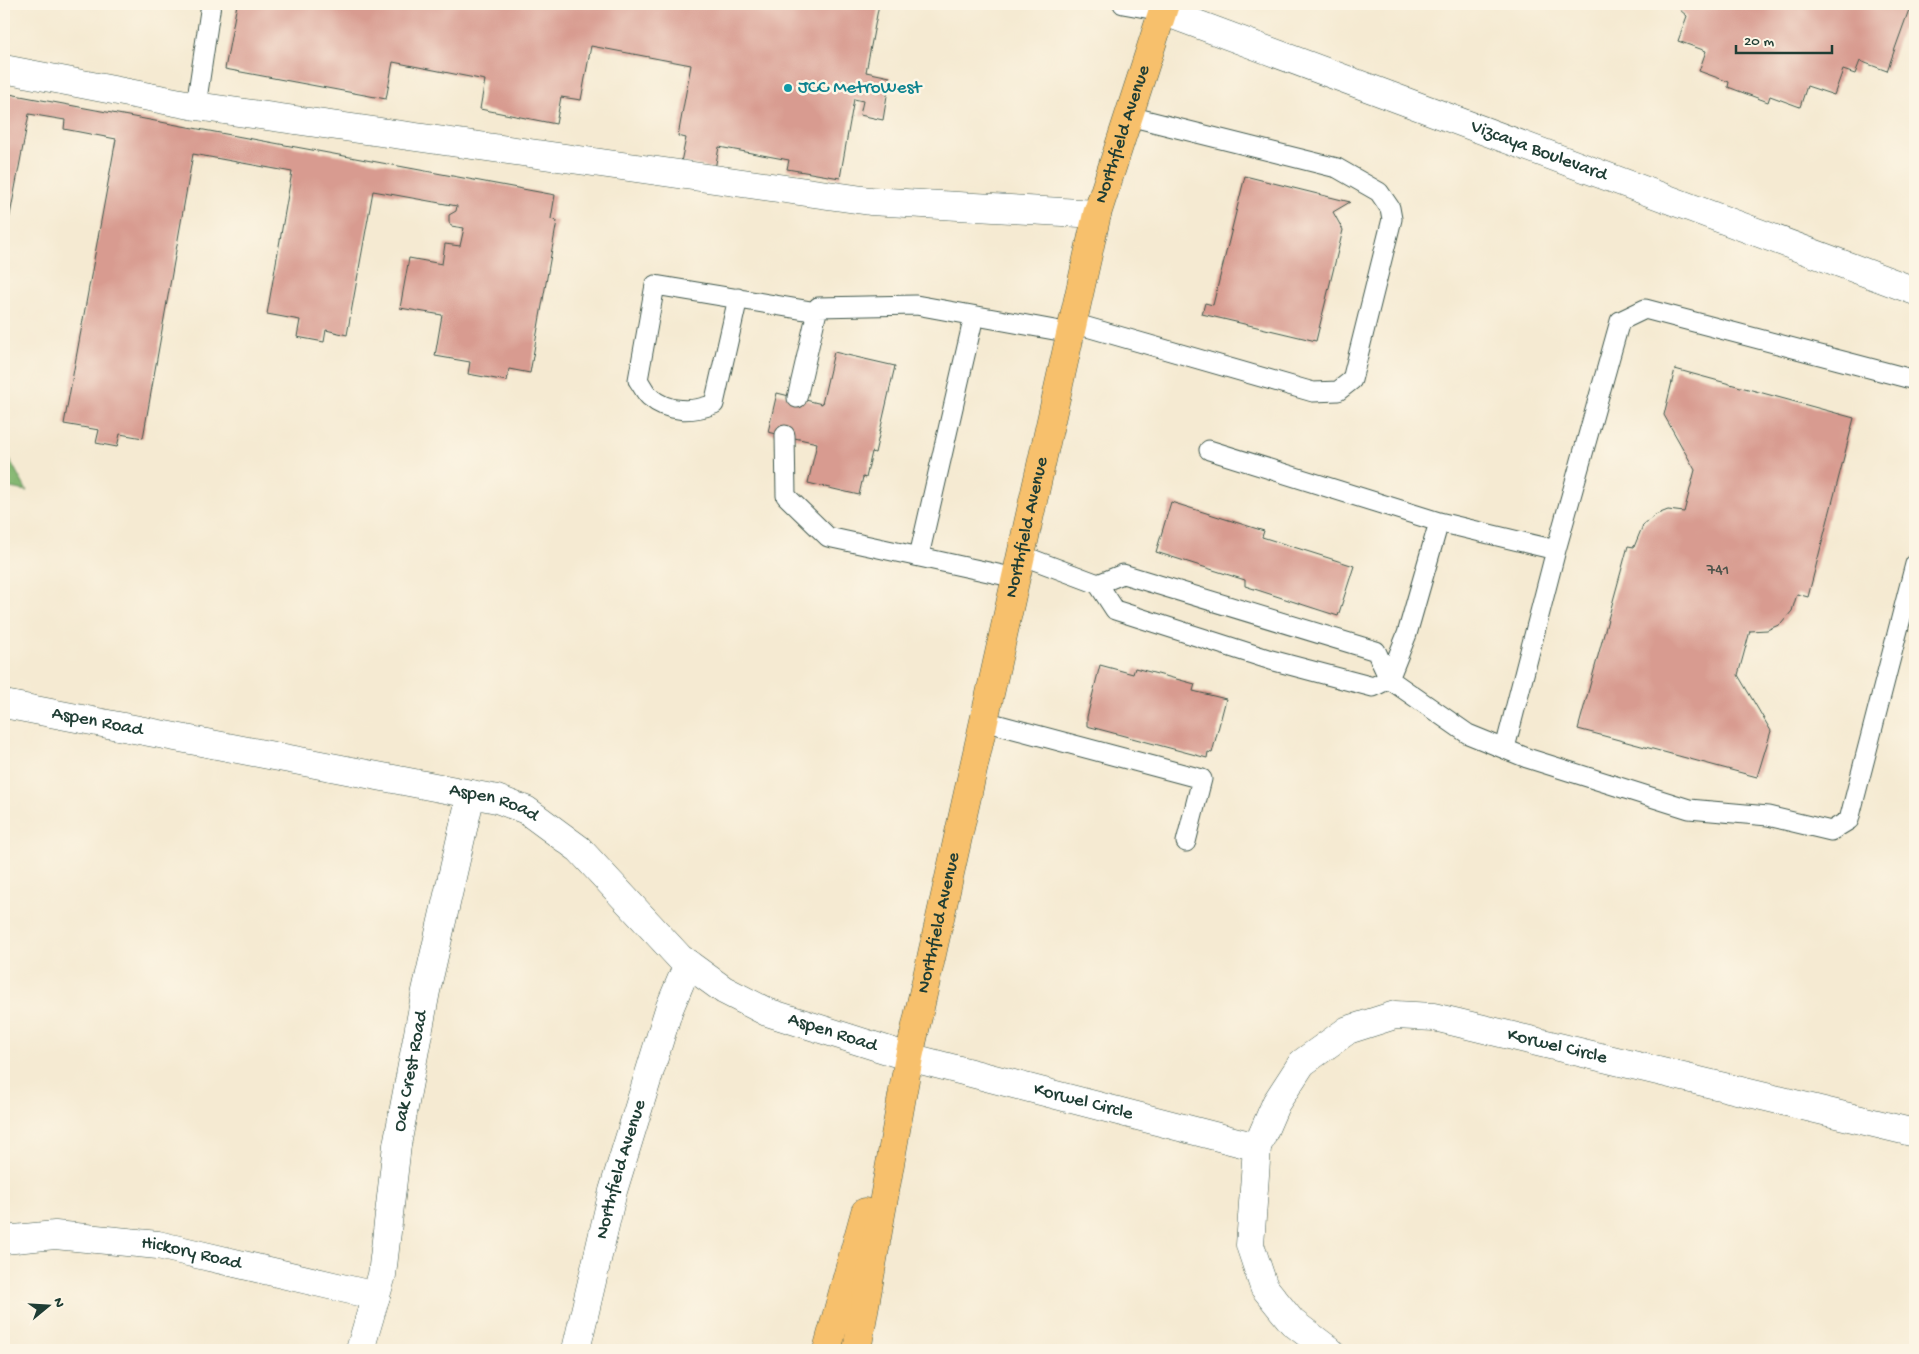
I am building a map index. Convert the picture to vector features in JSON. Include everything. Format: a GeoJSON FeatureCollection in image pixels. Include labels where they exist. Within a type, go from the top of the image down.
{"type":"FeatureCollection","features":[{"type":"Feature","properties":{"kind":"main road","name":"Northfield Avenue"},"geometry":{"type":"LineString","coordinates":[[856,1350],[909,1057],[1097,214],[1164,7]]}},
{"type":"Feature","properties":{"kind":"main road","name":"Northfield Avenue"},"geometry":{"type":"LineString","coordinates":[[826,1350],[909,1057]]}},
{"type":"Feature","properties":{"kind":"street","name":"Vizcaya Boulevard"},"geometry":{"type":"LineString","coordinates":[[1164,7],[1915,291]]}},
{"type":"Feature","properties":{"kind":"street"},"geometry":{"type":"LineString","coordinates":[[4,69],[196,106],[870,201],[1097,214]]}},
{"type":"Feature","properties":{"kind":"street","name":"Aspen Road"},"geometry":{"type":"LineString","coordinates":[[4,704],[497,799],[526,810],[579,849],[680,958],[724,990],[768,1012],[909,1057]]}},
{"type":"Feature","properties":{"kind":"street","name":"Oak Crest Road"},"geometry":{"type":"LineString","coordinates":[[360,1350],[382,1276],[397,1145],[404,1106],[426,991],[471,794]]}},
{"type":"Feature","properties":{"kind":"street","name":"Northfield Avenue"},"geometry":{"type":"LineString","coordinates":[[576,1350],[613,1191],[669,1009],[688,964]]}},
{"type":"Feature","properties":{"kind":"street","name":"Korwel Circle"},"geometry":{"type":"LineString","coordinates":[[1329,1350],[1292,1322],[1264,1287],[1250,1245],[1256,1147],[1276,1103],[1302,1063],[1348,1030],[1395,1014],[1434,1017],[1915,1133]]}},
{"type":"Feature","properties":{"kind":"street","name":"Korwel Circle"},"geometry":{"type":"LineString","coordinates":[[909,1057],[1256,1147]]}},
{"type":"Feature","properties":{"kind":"street","name":"Hickory Road"},"geometry":{"type":"LineString","coordinates":[[4,1240],[55,1235],[158,1245],[376,1296]]}},
{"type":"Feature","properties":{"kind":"lane"},"geometry":{"type":"LineString","coordinates":[[196,106],[211,4]]}},
{"type":"Feature","properties":{"kind":"lane"},"geometry":{"type":"LineString","coordinates":[[1123,4],[1164,7]]}},
{"type":"Feature","properties":{"kind":"lane"},"geometry":{"type":"LineString","coordinates":[[797,398],[818,306],[916,305],[974,316],[1072,328],[1313,392],[1338,391],[1352,380],[1392,219],[1390,208],[1379,192],[1337,168],[1129,116]]}},
{"type":"Feature","properties":{"kind":"lane"},"geometry":{"type":"LineString","coordinates":[[738,298],[714,404],[697,410],[674,409],[650,397],[638,380],[656,286],[738,298],[817,312]]}},
{"type":"Feature","properties":{"kind":"lane"},"geometry":{"type":"LineString","coordinates":[[1505,748],[1556,550],[1620,321],[1646,309],[1915,380]]}},
{"type":"Feature","properties":{"kind":"lane"},"geometry":{"type":"LineString","coordinates":[[919,556],[974,316]]}},
{"type":"Feature","properties":{"kind":"lane"},"geometry":{"type":"LineString","coordinates":[[785,435],[786,496],[828,536],[919,556],[1019,566],[1098,584],[1123,574],[1376,651],[1389,679],[1468,734],[1568,772],[1689,809],[1768,816],[1831,831],[1849,820],[1915,564]]}},
{"type":"Feature","properties":{"kind":"lane"},"geometry":{"type":"LineString","coordinates":[[1209,450],[1439,522],[1556,550]]}},
{"type":"Feature","properties":{"kind":"lane"},"geometry":{"type":"LineString","coordinates":[[1098,584],[1115,610],[1271,660],[1373,687],[1389,679],[1407,634],[1439,522]]}},
{"type":"Feature","properties":{"kind":"lane"},"geometry":{"type":"LineString","coordinates":[[984,721],[1202,779],[1186,842]]}},
{"type":"Feature","properties":{"kind":"green space"},"geometry":{"type":"Polygon","coordinates":[[[4,449],[27,491],[4,487],[4,449]]]}},
{"type":"Feature","properties":{"kind":"building","name":"JCC MetroWest"},"geometry":{"type":"Polygon","coordinates":[[[237,4],[879,4],[866,72],[890,77],[883,120],[860,115],[863,101],[854,99],[840,178],[787,169],[789,160],[719,147],[715,169],[681,162],[686,138],[678,136],[691,65],[591,46],[581,100],[561,97],[556,124],[480,109],[485,80],[393,62],[386,99],[225,69],[237,4]]]}},
{"type":"Feature","properties":{"kind":"building"},"geometry":{"type":"Polygon","coordinates":[[[1682,4],[1911,4],[1887,71],[1860,61],[1855,74],[1843,70],[1834,95],[1807,86],[1800,107],[1770,96],[1768,102],[1728,87],[1729,82],[1699,71],[1706,51],[1678,41],[1687,16],[1680,10],[1682,4]]]}},
{"type":"Feature","properties":{"kind":"building"},"geometry":{"type":"Polygon","coordinates":[[[4,93],[555,195],[551,219],[557,221],[530,373],[509,369],[507,381],[468,374],[470,362],[435,356],[442,315],[400,308],[409,258],[442,264],[445,244],[460,246],[464,228],[451,226],[449,222],[449,215],[456,211],[457,206],[373,191],[347,335],[326,330],[324,342],[297,337],[300,320],[267,314],[292,172],[193,154],[143,438],[120,434],[117,447],[96,443],[99,430],[64,424],[116,139],[64,129],[65,120],[29,114],[4,247],[4,93]]]}},
{"type":"Feature","properties":{"kind":"building"},"geometry":{"type":"Polygon","coordinates":[[[1245,176],[1350,202],[1333,212],[1343,230],[1316,341],[1202,314],[1205,303],[1213,305],[1245,176]]]}},
{"type":"Feature","properties":{"kind":"building"},"geometry":{"type":"Polygon","coordinates":[[[834,352],[895,366],[875,453],[872,452],[866,478],[863,477],[859,495],[808,483],[817,443],[768,432],[777,393],[822,404],[834,352]]]}},
{"type":"Feature","properties":{"kind":"building"},"geometry":{"type":"Polygon","coordinates":[[[1675,369],[1854,418],[1808,597],[1797,594],[1792,611],[1781,624],[1767,630],[1750,631],[1738,675],[1771,731],[1757,777],[1578,729],[1628,546],[1634,547],[1643,525],[1655,515],[1668,510],[1684,512],[1695,470],[1664,415],[1675,369]]]}},
{"type":"Feature","properties":{"kind":"building"},"geometry":{"type":"Polygon","coordinates":[[[1171,502],[1264,531],[1262,537],[1354,566],[1338,616],[1245,586],[1245,580],[1156,552],[1171,502]]]}},
{"type":"Feature","properties":{"kind":"building"},"geometry":{"type":"Polygon","coordinates":[[[1100,665],[1133,674],[1135,668],[1195,684],[1193,691],[1226,699],[1212,753],[1208,752],[1207,758],[1087,726],[1087,717],[1100,665]]]}},
{"type":"Feature","properties":{"kind":"place","name":"JCC MetroWest"},"geometry":{"type":"Point","coordinates":[788,88]}}]}
